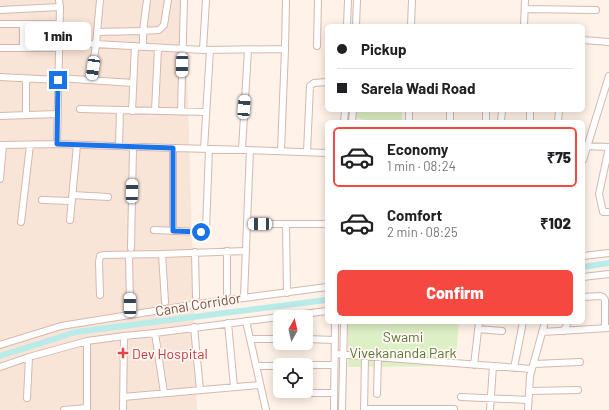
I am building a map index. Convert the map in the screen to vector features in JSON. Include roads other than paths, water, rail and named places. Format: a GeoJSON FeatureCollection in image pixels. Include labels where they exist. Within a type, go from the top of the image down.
{"type":"FeatureCollection","features":[{"type":"Feature","properties":{"kind":"street"},"geometry":{"type":"LineString","coordinates":[[57,144],[60,24],[59,0]]}},
{"type":"Feature","properties":{"kind":"street"},"geometry":{"type":"LineString","coordinates":[[92,80],[100,0]]}},
{"type":"Feature","properties":{"kind":"street"},"geometry":{"type":"LineString","coordinates":[[143,47],[143,31],[147,0]]}},
{"type":"Feature","properties":{"kind":"street"},"geometry":{"type":"LineString","coordinates":[[97,32],[159,30],[164,25],[168,0]]}},
{"type":"Feature","properties":{"kind":"street"},"geometry":{"type":"LineString","coordinates":[[181,112],[184,0]]}},
{"type":"Feature","properties":{"kind":"street"},"geometry":{"type":"LineString","coordinates":[[203,50],[206,0]]}},
{"type":"Feature","properties":{"kind":"street"},"geometry":{"type":"LineString","coordinates":[[281,151],[286,0]]}},
{"type":"Feature","properties":{"kind":"street"},"geometry":{"type":"LineString","coordinates":[[317,46],[318,0]]}},
{"type":"Feature","properties":{"kind":"street"},"geometry":{"type":"LineString","coordinates":[[348,0],[348,24]]}},
{"type":"Feature","properties":{"kind":"street"},"geometry":{"type":"LineString","coordinates":[[356,24],[357,0]]}},
{"type":"Feature","properties":{"kind":"street"},"geometry":{"type":"LineString","coordinates":[[411,24],[412,0]]}},
{"type":"Feature","properties":{"kind":"street"},"geometry":{"type":"LineString","coordinates":[[524,24],[525,0]]}},
{"type":"Feature","properties":{"kind":"street"},"geometry":{"type":"LineString","coordinates":[[0,10],[60,7]]}},
{"type":"Feature","properties":{"kind":"street"},"geometry":{"type":"LineString","coordinates":[[525,9],[596,10]]}},
{"type":"Feature","properties":{"kind":"street"},"geometry":{"type":"LineString","coordinates":[[0,24],[60,24]]}},
{"type":"Feature","properties":{"kind":"street"},"geometry":{"type":"LineString","coordinates":[[23,24],[23,47]]}},
{"type":"Feature","properties":{"kind":"street"},"geometry":{"type":"LineString","coordinates":[[585,40],[609,42]]}},
{"type":"Feature","properties":{"kind":"street"},"geometry":{"type":"LineString","coordinates":[[0,48],[96,44],[203,50],[285,49]]}},
{"type":"Feature","properties":{"kind":"street"},"geometry":{"type":"LineString","coordinates":[[132,111],[135,46]]}},
{"type":"Feature","properties":{"kind":"street"},"geometry":{"type":"LineString","coordinates":[[155,111],[158,48]]}},
{"type":"Feature","properties":{"kind":"street"},"geometry":{"type":"LineString","coordinates":[[154,230],[201,232],[206,228],[206,112],[210,50]]}},
{"type":"Feature","properties":{"kind":"street"},"geometry":{"type":"LineString","coordinates":[[242,149],[248,50]]}},
{"type":"Feature","properties":{"kind":"street"},"geometry":{"type":"LineString","coordinates":[[609,76],[585,146],[609,147],[606,174],[599,194],[603,212],[609,212]]}},
{"type":"Feature","properties":{"kind":"street"},"geometry":{"type":"LineString","coordinates":[[0,78],[92,80],[133,83]]}},
{"type":"Feature","properties":{"kind":"street"},"geometry":{"type":"LineString","coordinates":[[26,79],[26,115]]}},
{"type":"Feature","properties":{"kind":"street"},"geometry":{"type":"LineString","coordinates":[[307,152],[310,86],[314,83],[325,82]]}},
{"type":"Feature","properties":{"kind":"street"},"geometry":{"type":"LineString","coordinates":[[80,109],[206,112]]}},
{"type":"Feature","properties":{"kind":"street"},"geometry":{"type":"LineString","coordinates":[[118,146],[120,110]]}},
{"type":"Feature","properties":{"kind":"street"},"geometry":{"type":"LineString","coordinates":[[0,116],[57,114]]}},
{"type":"Feature","properties":{"kind":"street"},"geometry":{"type":"LineString","coordinates":[[0,179],[2,145],[57,144],[325,153]]}},
{"type":"Feature","properties":{"kind":"street"},"geometry":{"type":"LineString","coordinates":[[21,222],[30,145]]}},
{"type":"Feature","properties":{"kind":"street"},"geometry":{"type":"LineString","coordinates":[[70,220],[77,145]]}},
{"type":"Feature","properties":{"kind":"street"},"geometry":{"type":"LineString","coordinates":[[132,248],[133,147]]}},
{"type":"Feature","properties":{"kind":"street"},"geometry":{"type":"LineString","coordinates":[[173,148],[173,231]]}},
{"type":"Feature","properties":{"kind":"street"},"geometry":{"type":"LineString","coordinates":[[244,297],[250,150]]}},
{"type":"Feature","properties":{"kind":"street"},"geometry":{"type":"LineString","coordinates":[[42,200],[108,197]]}},
{"type":"Feature","properties":{"kind":"street"},"geometry":{"type":"LineString","coordinates":[[247,224],[325,224]]}},
{"type":"Feature","properties":{"kind":"street"},"geometry":{"type":"LineString","coordinates":[[286,224],[287,293]]}},
{"type":"Feature","properties":{"kind":"street"},"geometry":{"type":"LineString","coordinates":[[227,251],[227,293]]}},
{"type":"Feature","properties":{"kind":"street"},"geometry":{"type":"LineString","coordinates":[[100,295],[99,262],[100,256],[103,255],[246,251]]}},
{"type":"Feature","properties":{"kind":"street"},"geometry":{"type":"LineString","coordinates":[[195,252],[196,297]]}},
{"type":"Feature","properties":{"kind":"street"},"geometry":{"type":"LineString","coordinates":[[585,256],[609,253]]}},
{"type":"Feature","properties":{"kind":"street"},"geometry":{"type":"LineString","coordinates":[[162,254],[165,302]]}},
{"type":"Feature","properties":{"kind":"street"},"geometry":{"type":"LineString","coordinates":[[129,255],[130,305]]}},
{"type":"Feature","properties":{"kind":"street"},"geometry":{"type":"LineString","coordinates":[[585,277],[609,274]]}},
{"type":"Feature","properties":{"kind":"street","name":"Canal Corridor"},"geometry":{"type":"LineString","coordinates":[[0,345],[61,326],[244,297],[325,287]]}},
{"type":"Feature","properties":{"kind":"street"},"geometry":{"type":"LineString","coordinates":[[542,332],[607,328],[605,300],[603,297],[585,297]]}},
{"type":"Feature","properties":{"kind":"street"},"geometry":{"type":"LineString","coordinates":[[0,368],[29,357],[87,341],[325,311]]}},
{"type":"Feature","properties":{"kind":"street"},"geometry":{"type":"LineString","coordinates":[[246,321],[266,410]]}},
{"type":"Feature","properties":{"kind":"street"},"geometry":{"type":"LineString","coordinates":[[228,323],[234,387]]}},
{"type":"Feature","properties":{"kind":"street"},"geometry":{"type":"LineString","coordinates":[[334,410],[335,324]]}},
{"type":"Feature","properties":{"kind":"street"},"geometry":{"type":"LineString","coordinates":[[342,410],[344,324]]}},
{"type":"Feature","properties":{"kind":"street"},"geometry":{"type":"LineString","coordinates":[[474,365],[479,324]]}},
{"type":"Feature","properties":{"kind":"street"},"geometry":{"type":"LineString","coordinates":[[514,368],[523,324]]}},
{"type":"Feature","properties":{"kind":"street"},"geometry":{"type":"LineString","coordinates":[[528,410],[530,376],[544,324]]}},
{"type":"Feature","properties":{"kind":"street"},"geometry":{"type":"LineString","coordinates":[[564,331],[567,324]]}},
{"type":"Feature","properties":{"kind":"street"},"geometry":{"type":"LineString","coordinates":[[194,327],[200,390]]}},
{"type":"Feature","properties":{"kind":"street"},"geometry":{"type":"LineString","coordinates":[[478,329],[502,331]]}},
{"type":"Feature","properties":{"kind":"street"},"geometry":{"type":"LineString","coordinates":[[155,333],[164,393]]}},
{"type":"Feature","properties":{"kind":"street"},"geometry":{"type":"LineString","coordinates":[[123,410],[124,336]]}},
{"type":"Feature","properties":{"kind":"street"},"geometry":{"type":"LineString","coordinates":[[250,339],[273,339]]}},
{"type":"Feature","properties":{"kind":"street"},"geometry":{"type":"LineString","coordinates":[[313,339],[335,340]]}},
{"type":"Feature","properties":{"kind":"street"},"geometry":{"type":"LineString","coordinates":[[64,410],[87,409],[87,341]]}},
{"type":"Feature","properties":{"kind":"street"},"geometry":{"type":"LineString","coordinates":[[335,354],[514,368],[580,362]]}},
{"type":"Feature","properties":{"kind":"street"},"geometry":{"type":"LineString","coordinates":[[365,356],[364,409],[454,409]]}},
{"type":"Feature","properties":{"kind":"street"},"geometry":{"type":"LineString","coordinates":[[27,398],[29,357]]}},
{"type":"Feature","properties":{"kind":"street"},"geometry":{"type":"LineString","coordinates":[[377,394],[378,357]]}},
{"type":"Feature","properties":{"kind":"street"},"geometry":{"type":"LineString","coordinates":[[313,365],[334,365]]}},
{"type":"Feature","properties":{"kind":"street"},"geometry":{"type":"LineString","coordinates":[[256,366],[273,366]]}},
{"type":"Feature","properties":{"kind":"street"},"geometry":{"type":"LineString","coordinates":[[490,410],[493,366]]}},
{"type":"Feature","properties":{"kind":"street"},"geometry":{"type":"LineString","coordinates":[[123,397],[260,385]]}},
{"type":"Feature","properties":{"kind":"street"},"geometry":{"type":"LineString","coordinates":[[529,391],[578,390]]}},
{"type":"Feature","properties":{"kind":"street"},"geometry":{"type":"LineString","coordinates":[[313,393],[334,393]]}},
{"type":"Feature","properties":{"kind":"street"},"geometry":{"type":"LineString","coordinates":[[460,397],[528,400]]}},
{"type":"Feature","properties":{"kind":"waterway"},"geometry":{"type":"LineString","coordinates":[[585,267],[609,263]]}},
{"type":"Feature","properties":{"kind":"waterway"},"geometry":{"type":"LineString","coordinates":[[0,356],[76,332],[325,300]]}},
{"type":"Feature","properties":{"kind":"place","name":"Dev Hospital"},"geometry":{"type":"Point","coordinates":[123,353]}},
{"type":"Feature","properties":{"kind":"park label","name":"Swami Vivekananda Park"},"geometry":{"type":"Point","coordinates":[403,344]}}]}
